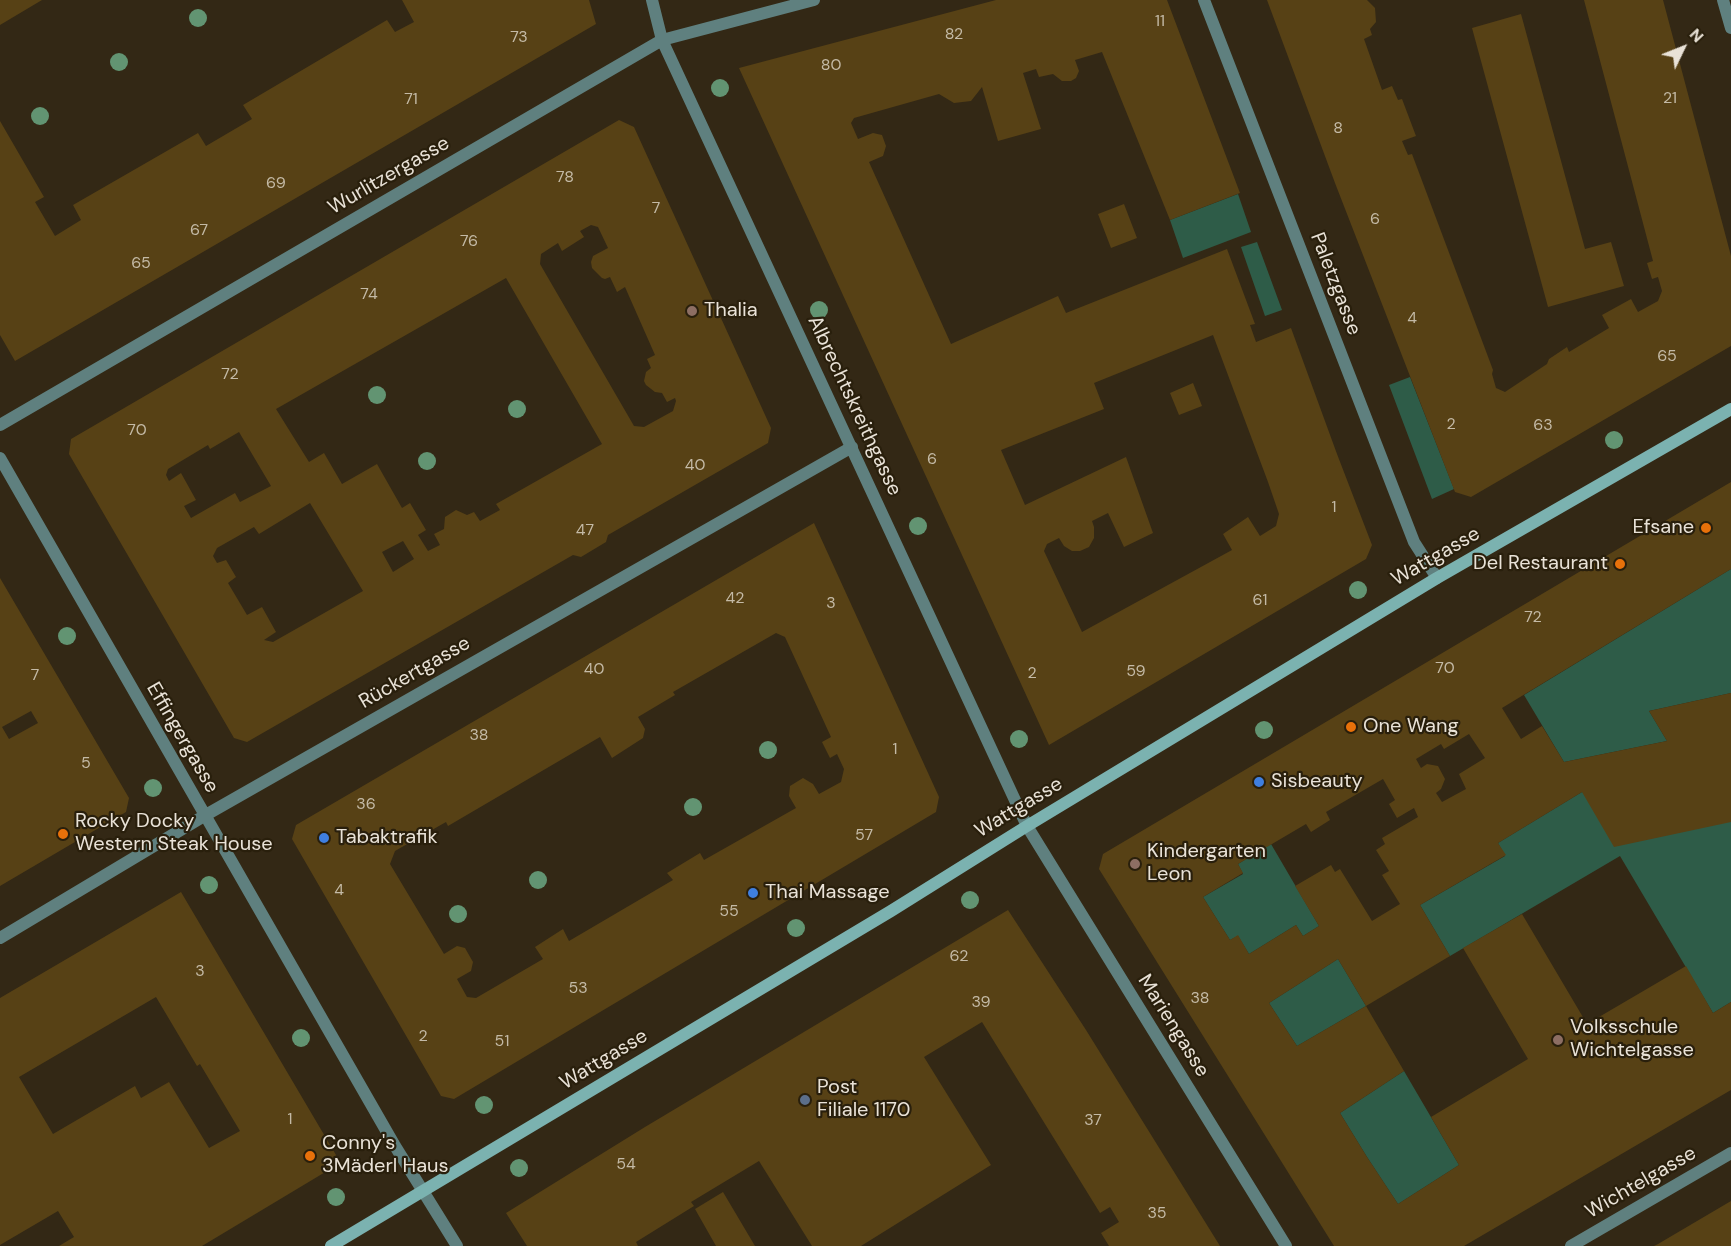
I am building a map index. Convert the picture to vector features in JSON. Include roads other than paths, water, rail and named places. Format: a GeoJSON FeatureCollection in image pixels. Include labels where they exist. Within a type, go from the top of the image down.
{"type":"FeatureCollection","features":[{"type":"Feature","properties":{"kind":"main road","name":"Wattgasse"},"geometry":{"type":"LineString","coordinates":[[332,1246],[891,911],[1437,578],[1731,409]]}},
{"type":"Feature","properties":{"kind":"street","name":"Albrechtskreithgasse"},"geometry":{"type":"LineString","coordinates":[[652,0],[662,40],[1028,826]]}},
{"type":"Feature","properties":{"kind":"street","name":"Wurlitzergasse"},"geometry":{"type":"LineString","coordinates":[[0,425],[662,40],[814,0]]}},
{"type":"Feature","properties":{"kind":"street","name":"Paletzgasse"},"geometry":{"type":"LineString","coordinates":[[1204,0],[1414,542],[1437,578]]}},
{"type":"Feature","properties":{"kind":"street"},"geometry":{"type":"LineString","coordinates":[[1723,0],[1731,28]]}},
{"type":"Feature","properties":{"kind":"street","name":"Rückertgasse"},"geometry":{"type":"LineString","coordinates":[[0,938],[204,816],[852,447]]}},
{"type":"Feature","properties":{"kind":"street","name":"Effingergasse"},"geometry":{"type":"LineString","coordinates":[[0,458],[422,1192],[457,1246]]}},
{"type":"Feature","properties":{"kind":"street","name":"Mariengasse"},"geometry":{"type":"LineString","coordinates":[[1028,826],[1286,1246]]}},
{"type":"Feature","properties":{"kind":"street","name":"Wichtelgasse"},"geometry":{"type":"LineString","coordinates":[[1571,1246],[1731,1153]]}},
{"type":"Feature","properties":{"kind":"place","name":"Thalia"},"geometry":{"type":"Point","coordinates":[692,311]}},
{"type":"Feature","properties":{"kind":"place","name":"Efsane"},"geometry":{"type":"Point","coordinates":[1706,528]}},
{"type":"Feature","properties":{"kind":"place","name":"Del Restaurant"},"geometry":{"type":"Point","coordinates":[1620,564]}},
{"type":"Feature","properties":{"kind":"place","name":"One Wang"},"geometry":{"type":"Point","coordinates":[1351,727]}},
{"type":"Feature","properties":{"kind":"place","name":"Sisbeauty"},"geometry":{"type":"Point","coordinates":[1259,782]}},
{"type":"Feature","properties":{"kind":"place","name":"Rocky Docky Western Steak House"},"geometry":{"type":"Point","coordinates":[63,834]}},
{"type":"Feature","properties":{"kind":"place","name":"Tabaktrafik"},"geometry":{"type":"Point","coordinates":[324,838]}},
{"type":"Feature","properties":{"kind":"place","name":"Kindergarten Leon"},"geometry":{"type":"Point","coordinates":[1135,864]}},
{"type":"Feature","properties":{"kind":"place","name":"Thai Massage"},"geometry":{"type":"Point","coordinates":[753,893]}},
{"type":"Feature","properties":{"kind":"place","name":"Volksschule Wichtelgasse"},"geometry":{"type":"Point","coordinates":[1558,1040]}},
{"type":"Feature","properties":{"kind":"place","name":"Post Filiale 1170"},"geometry":{"type":"Point","coordinates":[805,1100]}},
{"type":"Feature","properties":{"kind":"place","name":"Conny's 3Mäderl Haus"},"geometry":{"type":"Point","coordinates":[310,1156]}}]}
